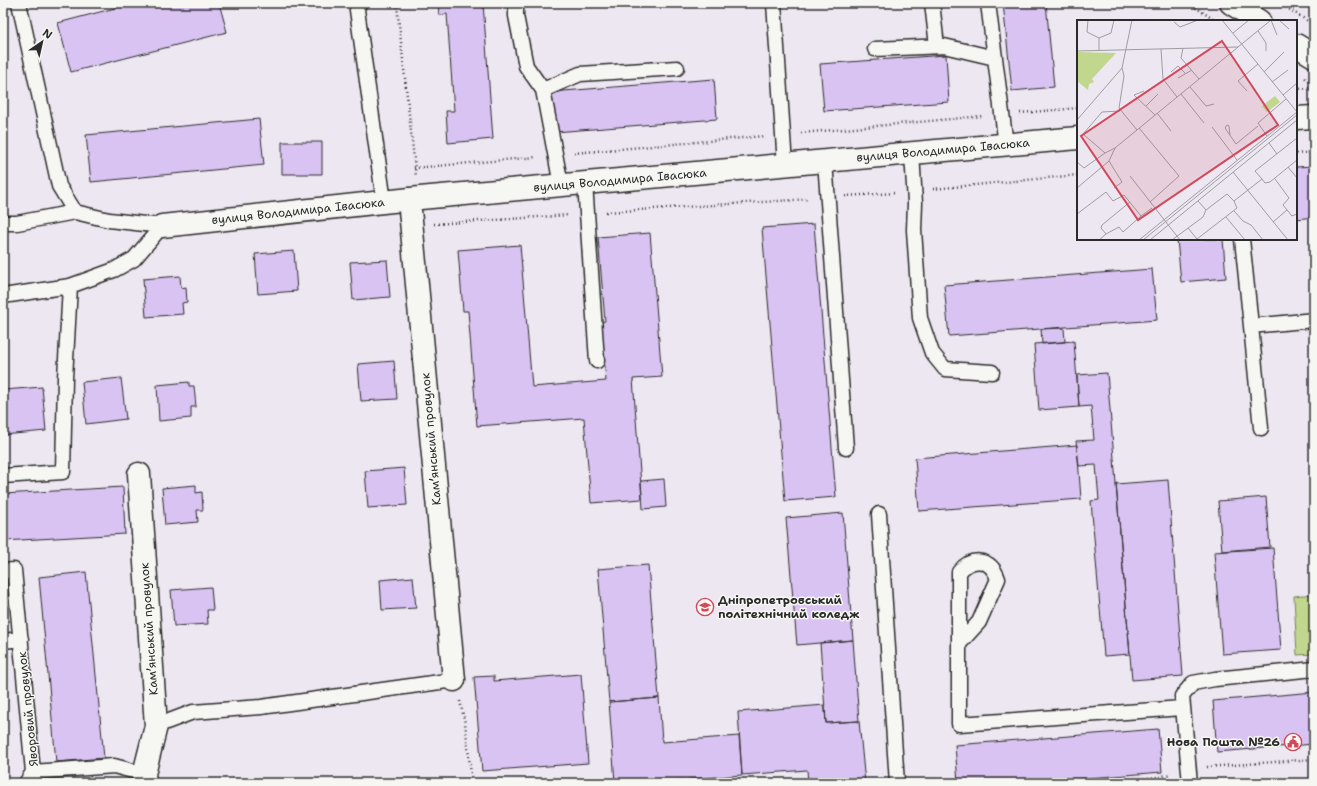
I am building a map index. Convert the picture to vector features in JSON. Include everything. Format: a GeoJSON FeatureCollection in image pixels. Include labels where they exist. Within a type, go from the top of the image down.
{"type":"FeatureCollection","features":[{"type":"Feature","properties":{"kind":"street"},"geometry":{"type":"LineString","coordinates":[[1231,3],[1257,20]]}},
{"type":"Feature","properties":{"kind":"street"},"geometry":{"type":"LineString","coordinates":[[1297,46],[1314,56]]}},
{"type":"Feature","properties":{"kind":"street"},"geometry":{"type":"LineString","coordinates":[[1297,118],[1314,117]]}},
{"type":"Feature","properties":{"kind":"street","name":"вулиця Володимира Івасюка"},"geometry":{"type":"LineString","coordinates":[[162,226],[409,199],[1077,138]]}},
{"type":"Feature","properties":{"kind":"street","name":"Камʼянський провулок"},"geometry":{"type":"LineString","coordinates":[[409,199],[454,680]]}},
{"type":"Feature","properties":{"kind":"street","name":"Камʼянський провулок"},"geometry":{"type":"LineString","coordinates":[[139,474],[156,726],[144,779]]}},
{"type":"Feature","properties":{"kind":"lane"},"geometry":{"type":"LineString","coordinates":[[19,3],[59,186],[75,212]]}},
{"type":"Feature","properties":{"kind":"lane"},"geometry":{"type":"LineString","coordinates":[[516,3],[516,16],[526,66],[543,90],[561,185]]}},
{"type":"Feature","properties":{"kind":"lane"},"geometry":{"type":"LineString","coordinates":[[774,3],[785,165]]}},
{"type":"Feature","properties":{"kind":"lane"},"geometry":{"type":"LineString","coordinates":[[932,3],[937,46]]}},
{"type":"Feature","properties":{"kind":"lane"},"geometry":{"type":"LineString","coordinates":[[988,3],[1006,145]]}},
{"type":"Feature","properties":{"kind":"lane"},"geometry":{"type":"LineString","coordinates":[[354,5],[384,202]]}},
{"type":"Feature","properties":{"kind":"lane"},"geometry":{"type":"LineString","coordinates":[[875,49],[944,46],[995,58]]}},
{"type":"Feature","properties":{"kind":"lane"},"geometry":{"type":"LineString","coordinates":[[543,90],[580,74],[677,68]]}},
{"type":"Feature","properties":{"kind":"lane"},"geometry":{"type":"LineString","coordinates":[[912,153],[914,230],[920,318],[932,353],[945,369],[992,372]]}},
{"type":"Feature","properties":{"kind":"lane"},"geometry":{"type":"LineString","coordinates":[[825,161],[846,448]]}},
{"type":"Feature","properties":{"kind":"lane"},"geometry":{"type":"LineString","coordinates":[[586,183],[597,361]]}},
{"type":"Feature","properties":{"kind":"lane"},"geometry":{"type":"LineString","coordinates":[[3,223],[18,223],[75,212],[109,220],[162,226]]}},
{"type":"Feature","properties":{"kind":"lane"},"geometry":{"type":"LineString","coordinates":[[3,296],[70,286],[114,270],[134,259],[162,226]]}},
{"type":"Feature","properties":{"kind":"lane"},"geometry":{"type":"LineString","coordinates":[[1242,240],[1261,428]]}},
{"type":"Feature","properties":{"kind":"lane"},"geometry":{"type":"LineString","coordinates":[[3,476],[63,472],[65,378],[70,286]]}},
{"type":"Feature","properties":{"kind":"lane"},"geometry":{"type":"LineString","coordinates":[[1251,326],[1314,320]]}},
{"type":"Feature","properties":{"kind":"lane"},"geometry":{"type":"LineString","coordinates":[[879,514],[897,783]]}},
{"type":"Feature","properties":{"kind":"lane"},"geometry":{"type":"LineString","coordinates":[[959,644],[979,622],[998,579],[992,566],[986,563],[978,561],[970,562],[959,572],[958,724],[1182,708]]}},
{"type":"Feature","properties":{"kind":"lane","name":"Яворовий провулок"},"geometry":{"type":"LineString","coordinates":[[3,571],[14,570],[21,639],[30,777],[114,766],[144,779]]}},
{"type":"Feature","properties":{"kind":"lane"},"geometry":{"type":"LineString","coordinates":[[3,641],[21,639]]}},
{"type":"Feature","properties":{"kind":"lane"},"geometry":{"type":"LineString","coordinates":[[1190,783],[1182,696],[1193,683],[1215,679],[1314,670]]}},
{"type":"Feature","properties":{"kind":"lane"},"geometry":{"type":"LineString","coordinates":[[156,726],[193,712],[261,707],[454,680]]}},
{"type":"Feature","properties":{"kind":"path"},"geometry":{"type":"LineString","coordinates":[[399,3],[397,6],[414,168],[1077,108]]}},
{"type":"Feature","properties":{"kind":"path"},"geometry":{"type":"LineString","coordinates":[[1189,3],[1214,20]]}},
{"type":"Feature","properties":{"kind":"path"},"geometry":{"type":"LineString","coordinates":[[1279,3],[1314,25]]}},
{"type":"Feature","properties":{"kind":"path"},"geometry":{"type":"LineString","coordinates":[[1297,89],[1314,88]]}},
{"type":"Feature","properties":{"kind":"path"},"geometry":{"type":"LineString","coordinates":[[1297,154],[1314,152]]}},
{"type":"Feature","properties":{"kind":"path"},"geometry":{"type":"LineString","coordinates":[[411,225],[914,191],[1077,175]]}},
{"type":"Feature","properties":{"kind":"path"},"geometry":{"type":"LineString","coordinates":[[454,680],[465,723],[472,783]]}},
{"type":"Feature","properties":{"kind":"green space"},"geometry":{"type":"Polygon","coordinates":[[[1314,594],[1314,654],[1297,655],[1294,596],[1314,594]]]}},
{"type":"Feature","properties":{"kind":"building"},"geometry":{"type":"Polygon","coordinates":[[[134,3],[219,3],[227,32],[71,72],[58,23],[134,3]]]}},
{"type":"Feature","properties":{"kind":"building"},"geometry":{"type":"Polygon","coordinates":[[[438,3],[483,3],[493,139],[448,143],[446,111],[454,111],[447,14],[439,15],[438,3]]]}},
{"type":"Feature","properties":{"kind":"building"},"geometry":{"type":"Polygon","coordinates":[[[1003,3],[1046,3],[1054,87],[1012,91],[1003,3]]]}},
{"type":"Feature","properties":{"kind":"building"},"geometry":{"type":"Polygon","coordinates":[[[946,55],[949,102],[824,111],[820,64],[946,55]]]}},
{"type":"Feature","properties":{"kind":"building"},"geometry":{"type":"Polygon","coordinates":[[[714,79],[717,119],[555,132],[551,92],[714,79]]]}},
{"type":"Feature","properties":{"kind":"building"},"geometry":{"type":"Polygon","coordinates":[[[259,119],[264,165],[91,182],[86,135],[259,119]]]}},
{"type":"Feature","properties":{"kind":"building"},"geometry":{"type":"Polygon","coordinates":[[[282,142],[322,142],[322,174],[282,174],[282,142]]]}},
{"type":"Feature","properties":{"kind":"building"},"geometry":{"type":"Polygon","coordinates":[[[1314,166],[1314,217],[1297,219],[1297,167],[1314,166]]]}},
{"type":"Feature","properties":{"kind":"building"},"geometry":{"type":"Polygon","coordinates":[[[814,224],[836,497],[785,501],[762,228],[814,224]]]}},
{"type":"Feature","properties":{"kind":"building"},"geometry":{"type":"Polygon","coordinates":[[[650,233],[662,377],[633,379],[642,499],[591,503],[584,418],[477,426],[468,311],[463,311],[458,250],[520,245],[532,387],[606,381],[601,322],[605,321],[598,237],[650,233]]]}},
{"type":"Feature","properties":{"kind":"building"},"geometry":{"type":"Polygon","coordinates":[[[1177,240],[1223,240],[1226,278],[1181,282],[1177,240]]]}},
{"type":"Feature","properties":{"kind":"building"},"geometry":{"type":"Polygon","coordinates":[[[294,251],[297,291],[258,294],[255,254],[294,251]]]}},
{"type":"Feature","properties":{"kind":"building"},"geometry":{"type":"Polygon","coordinates":[[[387,260],[390,297],[353,300],[350,262],[387,260]]]}},
{"type":"Feature","properties":{"kind":"building"},"geometry":{"type":"Polygon","coordinates":[[[1152,269],[1157,320],[949,336],[944,285],[1152,269]]]}},
{"type":"Feature","properties":{"kind":"building"},"geometry":{"type":"Polygon","coordinates":[[[180,276],[181,288],[186,287],[187,302],[182,303],[183,314],[146,317],[143,279],[180,276]]]}},
{"type":"Feature","properties":{"kind":"building"},"geometry":{"type":"Polygon","coordinates":[[[1064,328],[1065,342],[1042,344],[1041,329],[1064,328]]]}},
{"type":"Feature","properties":{"kind":"building"},"geometry":{"type":"Polygon","coordinates":[[[1074,341],[1079,407],[1039,410],[1034,344],[1074,341]]]}},
{"type":"Feature","properties":{"kind":"building"},"geometry":{"type":"Polygon","coordinates":[[[394,361],[397,399],[361,401],[358,364],[394,361]]]}},
{"type":"Feature","properties":{"kind":"building"},"geometry":{"type":"Polygon","coordinates":[[[1107,373],[1130,654],[1104,656],[1091,501],[1099,500],[1096,465],[1079,466],[1076,441],[1094,440],[1091,406],[1079,407],[1077,375],[1107,373]]]}},
{"type":"Feature","properties":{"kind":"building"},"geometry":{"type":"Polygon","coordinates":[[[1312,375],[1314,375],[1314,400],[1312,375]]]}},
{"type":"Feature","properties":{"kind":"building"},"geometry":{"type":"Polygon","coordinates":[[[121,378],[126,419],[86,424],[82,382],[121,378]]]}},
{"type":"Feature","properties":{"kind":"building"},"geometry":{"type":"Polygon","coordinates":[[[189,382],[189,386],[194,386],[196,407],[191,407],[191,418],[159,421],[157,385],[189,382]]]}},
{"type":"Feature","properties":{"kind":"building"},"geometry":{"type":"Polygon","coordinates":[[[42,387],[46,431],[3,435],[3,390],[42,387]]]}},
{"type":"Feature","properties":{"kind":"building"},"geometry":{"type":"Polygon","coordinates":[[[1077,445],[1081,499],[919,511],[915,458],[1077,445]]]}},
{"type":"Feature","properties":{"kind":"building"},"geometry":{"type":"Polygon","coordinates":[[[404,468],[407,505],[368,508],[365,471],[404,468]]]}},
{"type":"Feature","properties":{"kind":"building"},"geometry":{"type":"Polygon","coordinates":[[[664,479],[666,507],[643,509],[641,481],[664,479]]]}},
{"type":"Feature","properties":{"kind":"building"},"geometry":{"type":"Polygon","coordinates":[[[1168,480],[1183,676],[1132,680],[1116,484],[1168,480]]]}},
{"type":"Feature","properties":{"kind":"building"},"geometry":{"type":"Polygon","coordinates":[[[196,485],[196,493],[202,492],[203,510],[197,510],[198,522],[165,525],[162,488],[196,485]]]}},
{"type":"Feature","properties":{"kind":"building"},"geometry":{"type":"Polygon","coordinates":[[[123,487],[125,534],[3,541],[3,494],[123,487]]]}},
{"type":"Feature","properties":{"kind":"building"},"geometry":{"type":"Polygon","coordinates":[[[1266,497],[1270,547],[1222,551],[1218,501],[1266,497]]]}},
{"type":"Feature","properties":{"kind":"building"},"geometry":{"type":"Polygon","coordinates":[[[843,513],[853,640],[797,645],[786,518],[843,513]]]}},
{"type":"Feature","properties":{"kind":"building"},"geometry":{"type":"Polygon","coordinates":[[[1273,548],[1281,650],[1222,654],[1214,552],[1273,548]]]}},
{"type":"Feature","properties":{"kind":"building"},"geometry":{"type":"Polygon","coordinates":[[[648,565],[659,698],[609,702],[598,569],[648,565]]]}},
{"type":"Feature","properties":{"kind":"building"},"geometry":{"type":"Polygon","coordinates":[[[86,572],[104,758],[56,762],[39,577],[86,572]]]}},
{"type":"Feature","properties":{"kind":"building"},"geometry":{"type":"Polygon","coordinates":[[[413,577],[416,608],[382,610],[380,580],[413,577]]]}},
{"type":"Feature","properties":{"kind":"building"},"geometry":{"type":"Polygon","coordinates":[[[211,587],[213,610],[207,610],[208,624],[174,626],[171,590],[211,587]]]}},
{"type":"Feature","properties":{"kind":"building"},"geometry":{"type":"Polygon","coordinates":[[[853,640],[859,721],[826,723],[820,643],[853,640]]]}},
{"type":"Feature","properties":{"kind":"building"},"geometry":{"type":"Polygon","coordinates":[[[581,674],[588,763],[482,771],[474,677],[494,676],[494,681],[581,674]]]}},
{"type":"Feature","properties":{"kind":"building"},"geometry":{"type":"Polygon","coordinates":[[[1314,692],[1314,744],[1217,752],[1213,701],[1314,692]]]}},
{"type":"Feature","properties":{"kind":"building"},"geometry":{"type":"Polygon","coordinates":[[[659,698],[662,742],[739,736],[742,775],[656,783],[615,783],[609,702],[659,698]]]}},
{"type":"Feature","properties":{"kind":"building"},"geometry":{"type":"Polygon","coordinates":[[[825,705],[826,723],[859,721],[865,783],[808,783],[807,770],[742,775],[738,712],[825,705]]]}},
{"type":"Feature","properties":{"kind":"building"},"geometry":{"type":"Polygon","coordinates":[[[1158,729],[1162,772],[1029,783],[958,783],[955,745],[1158,729]]]}},
{"type":"Feature","properties":{"kind":"place","name":"Дніпропетровський політехнічний коледж"},"geometry":{"type":"Point","coordinates":[705,607]}},
{"type":"Feature","properties":{"kind":"place","name":"Нова Пошта №26"},"geometry":{"type":"Point","coordinates":[1293,742]}}]}
